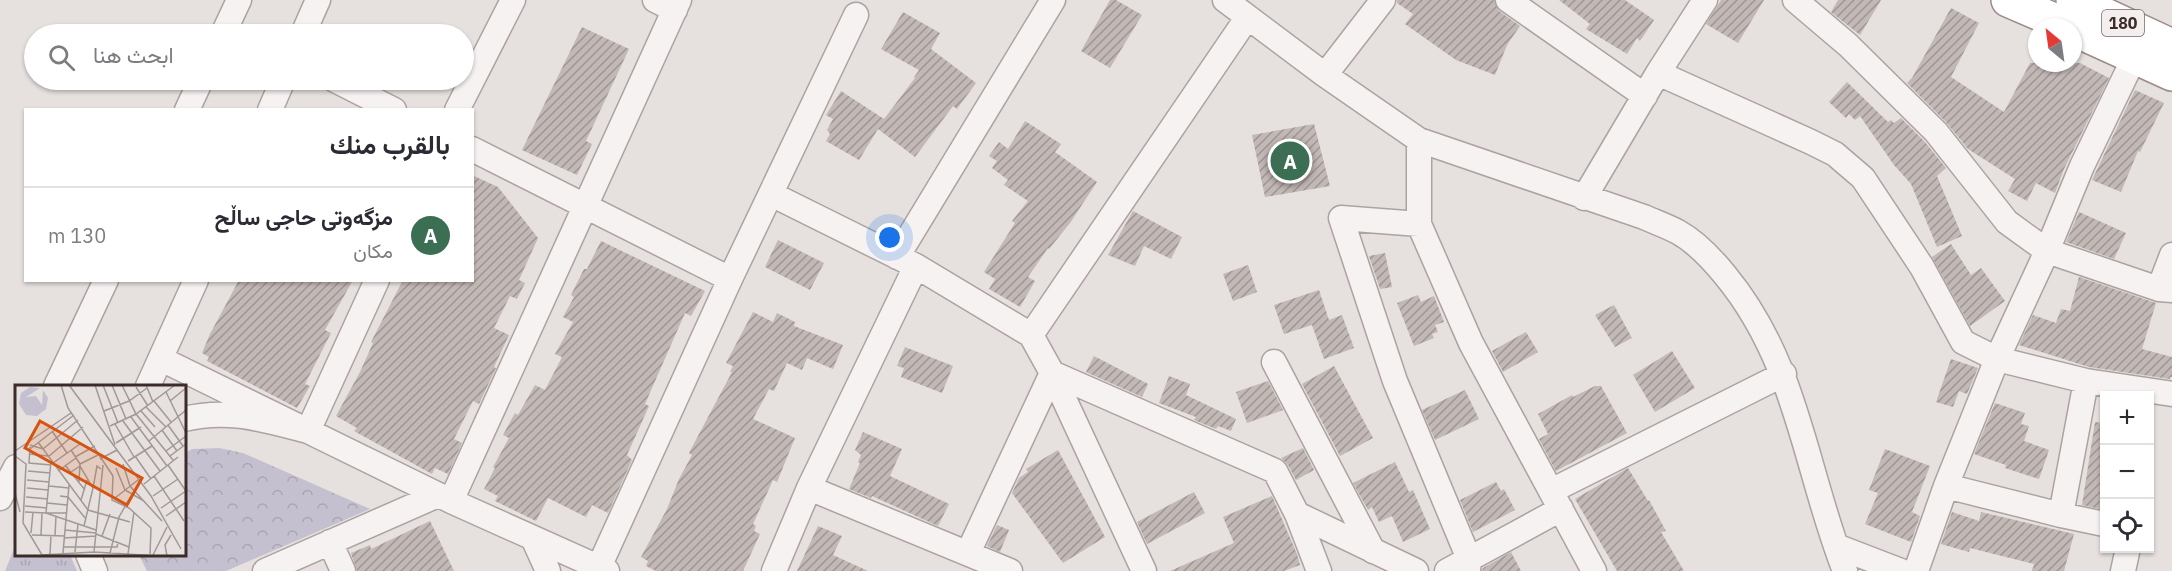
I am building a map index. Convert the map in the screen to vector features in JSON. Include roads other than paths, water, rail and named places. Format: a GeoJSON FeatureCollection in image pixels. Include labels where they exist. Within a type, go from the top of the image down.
{"type":"FeatureCollection","features":[{"type":"Feature","properties":{"kind":"highway","name":"180"},"geometry":{"type":"LineString","coordinates":[[2008,0],[2048,18]]}},
{"type":"Feature","properties":{"kind":"highway","name":"180"},"geometry":{"type":"LineString","coordinates":[[2073,0],[2172,46]]}},
{"type":"Feature","properties":{"kind":"highway","name":"180"},"geometry":{"type":"LineString","coordinates":[[2082,33],[2172,74]]}},
{"type":"Feature","properties":{"kind":"street"},"geometry":{"type":"LineString","coordinates":[[228,24],[239,0]]}},
{"type":"Feature","properties":{"kind":"street"},"geometry":{"type":"LineString","coordinates":[[307,24],[318,0]]}},
{"type":"Feature","properties":{"kind":"street"},"geometry":{"type":"LineString","coordinates":[[474,77],[513,0]]}},
{"type":"Feature","properties":{"kind":"street"},"geometry":{"type":"LineString","coordinates":[[774,571],[907,261],[1053,0]]}},
{"type":"Feature","properties":{"kind":"street"},"geometry":{"type":"LineString","coordinates":[[1225,0],[1325,75],[1419,140],[1679,232],[1711,258],[1740,293],[1784,374],[1845,571]]}},
{"type":"Feature","properties":{"kind":"street"},"geometry":{"type":"LineString","coordinates":[[1325,75],[1383,0]]}},
{"type":"Feature","properties":{"kind":"street"},"geometry":{"type":"LineString","coordinates":[[1508,0],[1645,96]]}},
{"type":"Feature","properties":{"kind":"street"},"geometry":{"type":"LineString","coordinates":[[1584,198],[1658,73],[1705,0]]}},
{"type":"Feature","properties":{"kind":"street"},"geometry":{"type":"LineString","coordinates":[[1795,0],[1884,78],[1936,132],[2007,222],[2047,251],[2165,289],[2172,255]]}},
{"type":"Feature","properties":{"kind":"street"},"geometry":{"type":"LineString","coordinates":[[265,571],[330,542],[445,498],[586,206],[670,3]]}},
{"type":"Feature","properties":{"kind":"street"},"geometry":{"type":"LineString","coordinates":[[161,359],[445,498],[603,569],[730,279],[856,15]]}},
{"type":"Feature","properties":{"kind":"street"},"geometry":{"type":"LineString","coordinates":[[1031,335],[1247,18]]}},
{"type":"Feature","properties":{"kind":"street"},"geometry":{"type":"LineString","coordinates":[[1916,571],[1946,486],[1997,359],[2047,251],[2082,166],[2135,56]]}},
{"type":"Feature","properties":{"kind":"street"},"geometry":{"type":"LineString","coordinates":[[1658,73],[1811,142],[1835,154],[1850,166],[1863,178],[1922,267],[1963,342],[1997,359],[2158,396]]}},
{"type":"Feature","properties":{"kind":"street"},"geometry":{"type":"LineString","coordinates":[[188,108],[196,90]]}},
{"type":"Feature","properties":{"kind":"street"},"geometry":{"type":"LineString","coordinates":[[271,108],[279,90]]}},
{"type":"Feature","properties":{"kind":"street"},"geometry":{"type":"LineString","coordinates":[[355,90],[390,108]]}},
{"type":"Feature","properties":{"kind":"street"},"geometry":{"type":"LineString","coordinates":[[458,108],[467,90]]}},
{"type":"Feature","properties":{"kind":"street"},"geometry":{"type":"LineString","coordinates":[[1419,140],[1419,224],[1471,343],[1594,571]]}},
{"type":"Feature","properties":{"kind":"street"},"geometry":{"type":"LineString","coordinates":[[474,150],[730,279]]}},
{"type":"Feature","properties":{"kind":"street"},"geometry":{"type":"LineString","coordinates":[[771,194],[907,261],[1031,335],[1052,374],[1144,571]]}},
{"type":"Feature","properties":{"kind":"street"},"geometry":{"type":"LineString","coordinates":[[1419,224],[1341,218],[1395,381],[1469,565]]}},
{"type":"Feature","properties":{"kind":"street"},"geometry":{"type":"LineString","coordinates":[[57,385],[105,282]]}},
{"type":"Feature","properties":{"kind":"street"},"geometry":{"type":"LineString","coordinates":[[149,385],[195,282]]}},
{"type":"Feature","properties":{"kind":"street"},"geometry":{"type":"LineString","coordinates":[[308,431],[376,282]]}},
{"type":"Feature","properties":{"kind":"street"},"geometry":{"type":"LineString","coordinates":[[1274,362],[1373,551]]}},
{"type":"Feature","properties":{"kind":"street"},"geometry":{"type":"LineString","coordinates":[[1052,374],[1275,471],[1297,514],[1319,571]]}},
{"type":"Feature","properties":{"kind":"street"},"geometry":{"type":"LineString","coordinates":[[968,553],[1052,374]]}},
{"type":"Feature","properties":{"kind":"street"},"geometry":{"type":"LineString","coordinates":[[1447,571],[1469,565],[1556,500],[1784,374]]}},
{"type":"Feature","properties":{"kind":"street"},"geometry":{"type":"LineString","coordinates":[[2061,515],[2086,381]]}},
{"type":"Feature","properties":{"kind":"street"},"geometry":{"type":"LineString","coordinates":[[186,418],[199,415],[246,415],[308,431]]}},
{"type":"Feature","properties":{"kind":"street"},"geometry":{"type":"LineString","coordinates":[[0,498],[15,469]]}},
{"type":"Feature","properties":{"kind":"street"},"geometry":{"type":"LineString","coordinates":[[1946,486],[2100,523]]}},
{"type":"Feature","properties":{"kind":"street"},"geometry":{"type":"LineString","coordinates":[[810,488],[1010,571]]}},
{"type":"Feature","properties":{"kind":"street"},"geometry":{"type":"LineString","coordinates":[[1297,514],[1416,571]]}},
{"type":"Feature","properties":{"kind":"street"},"geometry":{"type":"LineString","coordinates":[[533,538],[548,571]]}},
{"type":"Feature","properties":{"kind":"street"},"geometry":{"type":"LineString","coordinates":[[330,542],[343,571]]}},
{"type":"Feature","properties":{"kind":"street"},"geometry":{"type":"LineString","coordinates":[[1836,546],[1901,571]]}},
{"type":"Feature","properties":{"kind":"street"},"geometry":{"type":"LineString","coordinates":[[2123,571],[2127,553]]}},
{"type":"Feature","properties":{"kind":"street"},"geometry":{"type":"LineString","coordinates":[[88,556],[95,571]]}},
{"type":"Feature","properties":{"kind":"place","name":"مزگەوتی حاجی ساڵح"},"geometry":{"type":"Point","coordinates":[1290,161]}}]}
